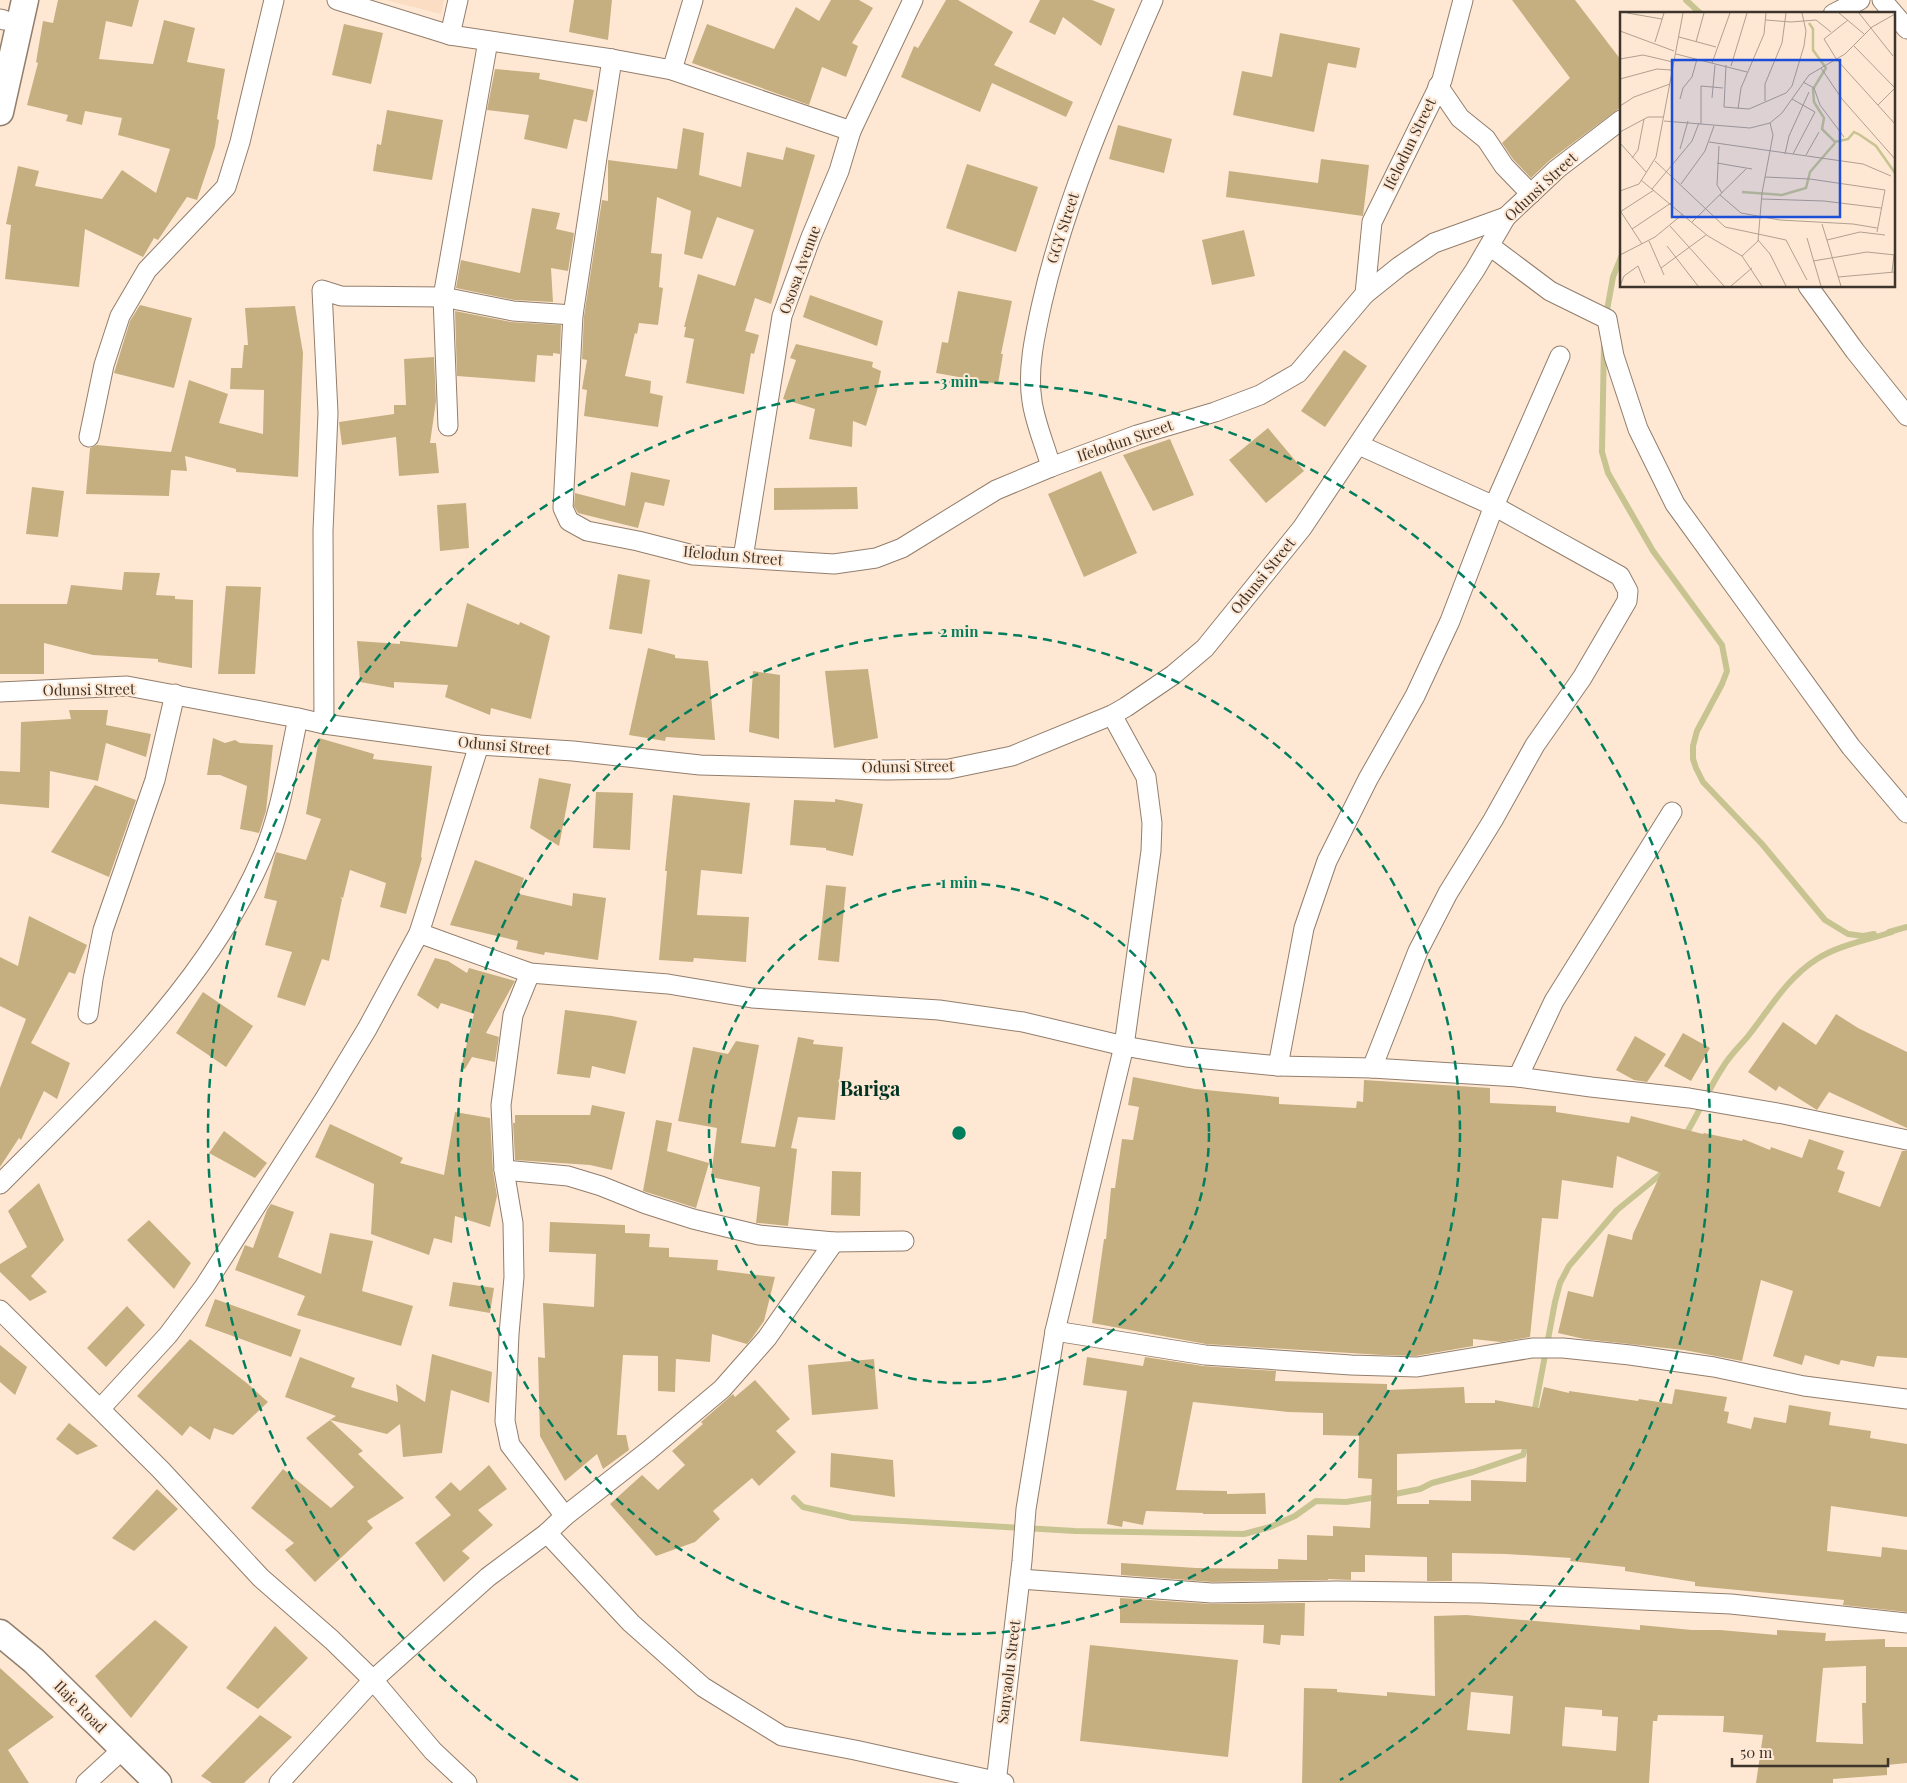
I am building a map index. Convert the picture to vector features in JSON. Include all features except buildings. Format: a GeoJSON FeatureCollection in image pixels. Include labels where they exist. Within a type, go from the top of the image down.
{"type":"FeatureCollection","features":[{"type":"Feature","properties":{"kind":"street"},"geometry":{"type":"LineString","coordinates":[[0,112],[25,0]]}},
{"type":"Feature","properties":{"kind":"street"},"geometry":{"type":"LineString","coordinates":[[89,437],[104,365],[120,316],[147,270],[226,187],[240,142],[274,0]]}},
{"type":"Feature","properties":{"kind":"street"},"geometry":{"type":"LineString","coordinates":[[337,0],[450,35],[612,58],[672,70],[851,130]]}},
{"type":"Feature","properties":{"kind":"street"},"geometry":{"type":"LineString","coordinates":[[450,35],[458,0]]}},
{"type":"Feature","properties":{"kind":"street"},"geometry":{"type":"LineString","coordinates":[[672,70],[693,0]]}},
{"type":"Feature","properties":{"kind":"street","name":"Ososa Avenue"},"geometry":{"type":"LineString","coordinates":[[743,558],[782,316],[810,237],[839,171],[851,130],[913,0]]}},
{"type":"Feature","properties":{"kind":"street","name":"GGY Street"},"geometry":{"type":"LineString","coordinates":[[1051,467],[1032,401],[1031,361],[1035,333],[1049,272],[1088,154],[1153,0]]}},
{"type":"Feature","properties":{"kind":"street","name":"Ifelodun Street"},"geometry":{"type":"LineString","coordinates":[[573,315],[563,508],[569,522],[588,531],[694,555],[834,564],[876,558],[902,548],[996,490],[1137,435],[1215,412],[1260,395],[1298,373],[1365,294],[1372,222],[1438,86],[1449,54],[1463,0]]}},
{"type":"Feature","properties":{"kind":"street"},"geometry":{"type":"LineString","coordinates":[[1837,12],[1860,0]]}},
{"type":"Feature","properties":{"kind":"street"},"geometry":{"type":"LineString","coordinates":[[1882,0],[1892,12]]}},
{"type":"Feature","properties":{"kind":"street"},"geometry":{"type":"LineString","coordinates":[[1894,14],[1907,29]]}},
{"type":"Feature","properties":{"kind":"street"},"geometry":{"type":"LineString","coordinates":[[448,426],[443,297],[488,41]]}},
{"type":"Feature","properties":{"kind":"street"},"geometry":{"type":"LineString","coordinates":[[324,724],[322,531],[328,414],[322,290],[341,296],[443,297],[513,311],[573,315],[612,58]]}},
{"type":"Feature","properties":{"kind":"street"},"geometry":{"type":"LineString","coordinates":[[1438,86],[1460,118],[1486,139],[1504,166],[1530,194]]}},
{"type":"Feature","properties":{"kind":"street","name":"Odunsi Street"},"geometry":{"type":"LineString","coordinates":[[0,692],[127,686],[324,724],[479,745],[573,751],[700,765],[886,770],[949,769],[1012,756],[1126,708],[1173,675],[1205,648],[1302,528],[1475,270],[1506,217],[1557,169],[1620,121]]}},
{"type":"Feature","properties":{"kind":"street"},"geometry":{"type":"LineString","coordinates":[[1365,294],[1400,266],[1434,243],[1506,217]]}},
{"type":"Feature","properties":{"kind":"street"},"geometry":{"type":"LineString","coordinates":[[1490,246],[1550,290],[1583,305],[1607,319],[1614,356],[1638,429],[1675,504],[1851,747],[1907,813]]}},
{"type":"Feature","properties":{"kind":"street"},"geometry":{"type":"LineString","coordinates":[[1809,288],[1855,351],[1907,416]]}},
{"type":"Feature","properties":{"kind":"street"},"geometry":{"type":"LineString","coordinates":[[1278,1066],[1304,928],[1327,861],[1368,779],[1415,696],[1450,621],[1494,506],[1560,356]]}},
{"type":"Feature","properties":{"kind":"street"},"geometry":{"type":"LineString","coordinates":[[1359,445],[1494,506],[1620,576],[1628,591],[1628,601],[1582,678],[1535,745],[1493,820],[1448,893],[1418,951],[1372,1068]]}},
{"type":"Feature","properties":{"kind":"street"},"geometry":{"type":"LineString","coordinates":[[88,1014],[103,930],[155,780],[175,694]]}},
{"type":"Feature","properties":{"kind":"street","name":"Sanyaolu Street"},"geometry":{"type":"LineString","coordinates":[[998,1783],[1026,1509],[1055,1331],[1124,1046],[1151,851],[1152,824],[1146,777],[1112,715]]}},
{"type":"Feature","properties":{"kind":"street"},"geometry":{"type":"LineString","coordinates":[[0,1184],[76,1108],[161,1016],[229,922],[262,856],[281,797],[298,718]]}},
{"type":"Feature","properties":{"kind":"street"},"geometry":{"type":"LineString","coordinates":[[100,1409],[168,1334],[204,1287],[324,1100],[367,1029],[419,932],[479,745]]}},
{"type":"Feature","properties":{"kind":"street"},"geometry":{"type":"LineString","coordinates":[[1518,1077],[1554,1001],[1672,812]]}},
{"type":"Feature","properties":{"kind":"street"},"geometry":{"type":"LineString","coordinates":[[419,932],[530,973],[668,984],[752,998],[939,1010],[1023,1022],[1124,1046],[1186,1057],[1278,1066],[1372,1068],[1518,1077],[1689,1098],[1783,1114],[1907,1140]]}},
{"type":"Feature","properties":{"kind":"street"},"geometry":{"type":"LineString","coordinates":[[530,973],[513,1015],[501,1105],[504,1170],[513,1223],[514,1277],[508,1334],[505,1422],[510,1445],[565,1516]]}},
{"type":"Feature","properties":{"kind":"street"},"geometry":{"type":"LineString","coordinates":[[504,1170],[568,1176],[665,1210],[759,1235],[834,1242],[904,1241]]}},
{"type":"Feature","properties":{"kind":"street"},"geometry":{"type":"LineString","coordinates":[[279,1783],[373,1680],[488,1577],[547,1533],[565,1516],[722,1389],[766,1338],[834,1242]]}},
{"type":"Feature","properties":{"kind":"street"},"geometry":{"type":"LineString","coordinates":[[0,1310],[161,1470],[261,1578],[332,1640],[373,1680],[433,1751],[467,1783]]}},
{"type":"Feature","properties":{"kind":"street"},"geometry":{"type":"LineString","coordinates":[[1055,1331],[1205,1355],[1417,1368],[1532,1348],[1563,1348],[1695,1365],[1804,1386],[1907,1399]]}},
{"type":"Feature","properties":{"kind":"street"},"geometry":{"type":"LineString","coordinates":[[547,1533],[631,1623],[703,1687],[782,1736],[855,1750],[998,1783]]}},
{"type":"Feature","properties":{"kind":"street"},"geometry":{"type":"LineString","coordinates":[[1020,1579],[1212,1593],[1482,1593],[1731,1604],[1907,1623]]}},
{"type":"Feature","properties":{"kind":"street","name":"Ilaje Road"},"geometry":{"type":"LineString","coordinates":[[0,1633],[34,1661],[158,1783]]}},
{"type":"Feature","properties":{"kind":"street"},"geometry":{"type":"LineString","coordinates":[[86,1783],[123,1749]]}},
{"type":"Feature","properties":{"kind":"shaded area"},"geometry":{"type":"Polygon","coordinates":[[[386,0],[444,0],[441,14],[386,0]]]}},
{"type":"Feature","properties":{"kind":"waterway"},"geometry":{"type":"LineString","coordinates":[[1686,0],[1699,12]]}},
{"type":"Feature","properties":{"kind":"waterway"},"geometry":{"type":"LineString","coordinates":[[1606,316],[1613,277],[1620,260]]}},
{"type":"Feature","properties":{"kind":"waterway"},"geometry":{"type":"LineString","coordinates":[[1604,343],[1602,452],[1608,473],[1653,551],[1722,645],[1727,671],[1697,731],[1693,746],[1693,759],[1696,768],[1703,782],[1762,844],[1825,920],[1848,934],[1863,936],[1874,934]]}},
{"type":"Feature","properties":{"kind":"waterway"},"geometry":{"type":"LineString","coordinates":[[1889,932],[1907,927]]}},
{"type":"Feature","properties":{"kind":"waterway"},"geometry":{"type":"LineString","coordinates":[[1684,1137],[1732,1054],[1797,975],[1826,954],[1854,943],[1892,932]]}},
{"type":"Feature","properties":{"kind":"waterway"},"geometry":{"type":"LineString","coordinates":[[1534,1414],[1560,1283],[1569,1266],[1617,1210],[1660,1175],[1665,1166]]}},
{"type":"Feature","properties":{"kind":"waterway"},"geometry":{"type":"LineString","coordinates":[[1390,1495],[1420,1489],[1432,1483],[1473,1472],[1523,1455],[1527,1443]]}},
{"type":"Feature","properties":{"kind":"waterway"},"geometry":{"type":"LineString","coordinates":[[794,1498],[803,1507],[852,1518],[1075,1531],[1244,1534],[1270,1527],[1295,1516],[1316,1501],[1346,1502],[1377,1497]]}},
{"type":"Feature","properties":{"kind":"district","name":"Bariga"},"geometry":{"type":"Point","coordinates":[870,1089]}}]}
